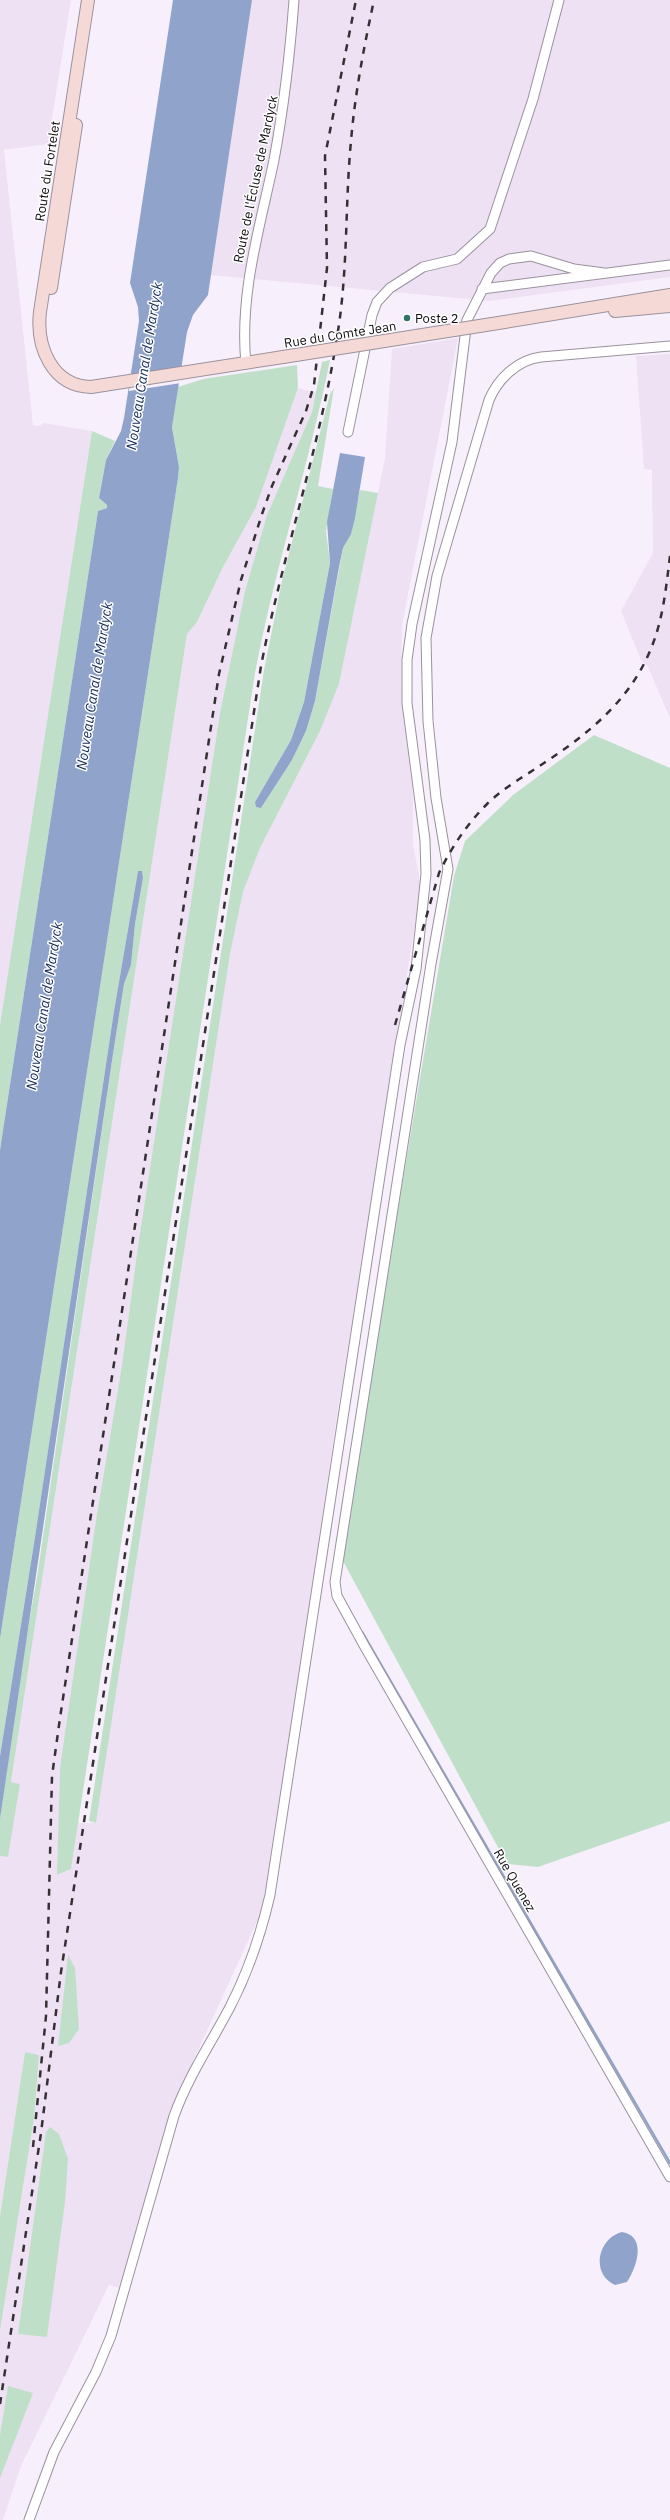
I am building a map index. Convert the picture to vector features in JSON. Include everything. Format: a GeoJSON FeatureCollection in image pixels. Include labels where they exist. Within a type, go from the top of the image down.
{"type":"FeatureCollection","features":[{"type":"Feature","properties":{"kind":"main road","name":"Route du Fortelet"},"geometry":{"type":"LineString","coordinates":[[88,0],[40,312],[39,330],[42,347],[52,368],[68,382],[79,386],[101,387],[246,364]]}},
{"type":"Feature","properties":{"kind":"main road","name":"Route du Fortelet"},"geometry":{"type":"LineString","coordinates":[[42,347],[95,0]]}},
{"type":"Feature","properties":{"kind":"main road","name":"Rue du Comte Jean"},"geometry":{"type":"LineString","coordinates":[[246,364],[556,315],[670,295]]}},
{"type":"Feature","properties":{"kind":"main road","name":"Rue du Comte Jean"},"geometry":{"type":"LineString","coordinates":[[556,315],[670,306]]}},
{"type":"Feature","properties":{"kind":"street","name":"Route de l'Écluse de Mardyck"},"geometry":{"type":"LineString","coordinates":[[246,364],[245,327],[250,272],[286,98],[294,0]]}},
{"type":"Feature","properties":{"kind":"street"},"geometry":{"type":"LineString","coordinates":[[348,432],[361,366],[377,302],[390,288],[417,270],[460,257],[490,229],[531,104],[558,0]]}},
{"type":"Feature","properties":{"kind":"street"},"geometry":{"type":"LineString","coordinates":[[29,2520],[54,2452],[109,2343],[177,2108],[187,2084],[242,1982],[261,1932],[270,1895],[400,1045],[414,978],[424,909],[426,857],[407,703],[408,651],[452,442],[464,332],[469,314],[482,289],[493,270],[500,263],[520,257],[535,257],[574,269],[604,273]]}},
{"type":"Feature","properties":{"kind":"street"},"geometry":{"type":"LineString","coordinates":[[482,289],[670,265]]}},
{"type":"Feature","properties":{"kind":"street","name":"Rue Quenez"},"geometry":{"type":"LineString","coordinates":[[670,346],[530,359],[510,371],[497,385],[489,400],[435,584],[426,638],[427,709],[435,790],[448,874],[431,964],[346,1497],[334,1582],[337,1596],[670,2177]]}},
{"type":"Feature","properties":{"kind":"shaded area"},"geometry":{"type":"Polygon","coordinates":[[[0,0],[71,0],[48,144],[4,150],[33,425],[39,426],[44,423],[92,431],[0,1025],[0,0]]]}},
{"type":"Feature","properties":{"kind":"shaded area"},"geometry":{"type":"Polygon","coordinates":[[[252,0],[670,0],[670,277],[489,301],[211,275],[252,0]]]}},
{"type":"Feature","properties":{"kind":"shaded area"},"geometry":{"type":"Polygon","coordinates":[[[458,338],[402,625],[401,679],[403,715],[413,795],[413,844],[421,887],[334,1435],[273,1854],[260,1915],[178,2094],[164,2132],[122,2289],[109,2285],[21,2466],[3,2520],[0,2520],[0,2331],[34,2118],[39,2055],[25,2052],[0,2216],[0,1856],[8,1857],[20,1784],[11,1782],[187,634],[197,622],[223,567],[256,506],[298,388],[317,393],[312,412],[267,515],[245,591],[220,713],[138,1246],[122,1365],[96,1520],[60,1767],[58,1875],[71,1869],[78,1823],[96,1823],[230,954],[243,892],[260,848],[320,731],[339,684],[385,458],[392,349],[458,338]]]}},
{"type":"Feature","properties":{"kind":"shaded area"},"geometry":{"type":"Polygon","coordinates":[[[670,354],[670,718],[648,667],[641,660],[621,611],[653,553],[652,470],[644,469],[636,356],[670,354]]]}},
{"type":"Feature","properties":{"kind":"green space"},"geometry":{"type":"Polygon","coordinates":[[[330,360],[322,399],[272,594],[255,673],[71,1869],[57,1875],[60,1767],[96,1520],[122,1365],[138,1246],[220,713],[245,591],[267,515],[312,412],[322,362],[330,360]]]}},
{"type":"Feature","properties":{"kind":"green space"},"geometry":{"type":"Polygon","coordinates":[[[297,365],[298,388],[256,507],[223,567],[197,622],[187,634],[11,1782],[20,1784],[8,1857],[0,1856],[0,1819],[20,1676],[38,1571],[113,1054],[124,984],[131,965],[135,924],[143,878],[142,871],[138,871],[114,1011],[35,1537],[0,1756],[0,1639],[178,478],[179,467],[172,426],[178,387],[203,379],[297,365]]]}},
{"type":"Feature","properties":{"kind":"green space"},"geometry":{"type":"Polygon","coordinates":[[[334,388],[318,486],[333,489],[326,531],[330,563],[304,702],[291,740],[255,802],[261,808],[292,760],[306,731],[315,701],[343,548],[351,533],[360,490],[378,493],[339,684],[320,731],[260,848],[243,892],[230,954],[96,1823],[89,1821],[264,670],[282,581],[330,394],[334,388]]]}},
{"type":"Feature","properties":{"kind":"green space"},"geometry":{"type":"Polygon","coordinates":[[[92,431],[115,441],[106,460],[99,498],[107,505],[107,508],[98,511],[0,1150],[0,1025],[92,431]]]}},
{"type":"Feature","properties":{"kind":"green space"},"geometry":{"type":"Polygon","coordinates":[[[594,735],[670,768],[670,1821],[538,1867],[507,1864],[337,1550],[357,1411],[390,1257],[454,876],[465,841],[513,795],[594,735]]]}},
{"type":"Feature","properties":{"kind":"green space"},"geometry":{"type":"Polygon","coordinates":[[[68,1955],[75,1968],[79,2029],[69,2043],[58,2046],[68,1955]]]}},
{"type":"Feature","properties":{"kind":"green space"},"geometry":{"type":"Polygon","coordinates":[[[25,2052],[39,2055],[34,2118],[0,2331],[0,2216],[25,2052]]]}},
{"type":"Feature","properties":{"kind":"green space"},"geometry":{"type":"Polygon","coordinates":[[[50,2127],[59,2134],[68,2159],[65,2202],[47,2337],[18,2334],[46,2132],[50,2127]]]}},
{"type":"Feature","properties":{"kind":"green space"},"geometry":{"type":"Polygon","coordinates":[[[8,2386],[33,2393],[0,2478],[0,2435],[8,2386]]]}},
{"type":"Feature","properties":{"kind":"water","name":"Nouveau Canal de Mardyck"},"geometry":{"type":"Polygon","coordinates":[[[173,0],[252,0],[208,295],[193,315],[187,332],[172,427],[179,467],[178,478],[0,1639],[0,1150],[98,511],[107,508],[107,505],[99,498],[106,460],[121,431],[124,418],[139,321],[138,307],[130,283],[173,0]]]}},
{"type":"Feature","properties":{"kind":"water"},"geometry":{"type":"Polygon","coordinates":[[[340,453],[365,457],[355,518],[351,534],[343,548],[339,567],[315,701],[306,731],[292,760],[261,808],[256,807],[255,802],[291,740],[304,702],[330,563],[327,522],[340,453]]]}},
{"type":"Feature","properties":{"kind":"water"},"geometry":{"type":"Polygon","coordinates":[[[138,871],[142,871],[143,878],[135,924],[131,965],[124,984],[113,1054],[0,1819],[0,1756],[35,1537],[114,1011],[138,871]]]}},
{"type":"Feature","properties":{"kind":"water"},"geometry":{"type":"Polygon","coordinates":[[[622,2232],[635,2239],[638,2253],[631,2276],[627,2282],[615,2285],[607,2280],[602,2273],[600,2257],[607,2241],[622,2232]]]}},
{"type":"Feature","properties":{"kind":"pier"},"geometry":{"type":"Polygon","coordinates":[[[183,369],[181,383],[129,391],[131,377],[183,369]]]}},
{"type":"Feature","properties":{"kind":"waterway"},"geometry":{"type":"LineString","coordinates":[[362,1632],[670,2163]]}},
{"type":"Feature","properties":{"kind":"railway"},"geometry":{"type":"LineString","coordinates":[[33,2147],[46,2016],[52,1776],[60,1718],[219,674],[241,580],[262,514],[272,486],[306,411],[314,385],[327,268],[325,156],[356,0]]}},
{"type":"Feature","properties":{"kind":"railway"},"geometry":{"type":"LineString","coordinates":[[0,2404],[41,2133],[61,1972],[261,666],[280,582],[322,415],[338,331],[345,260],[349,165],[353,123],[360,70],[374,0]]}},
{"type":"Feature","properties":{"kind":"railway"},"geometry":{"type":"LineString","coordinates":[[395,1025],[439,873],[449,854],[473,820],[493,798],[560,752],[591,728],[606,715],[631,686],[650,651],[658,628],[670,556]]}},
{"type":"Feature","properties":{"kind":"place","name":"Poste 2"},"geometry":{"type":"Point","coordinates":[407,318]}}]}
